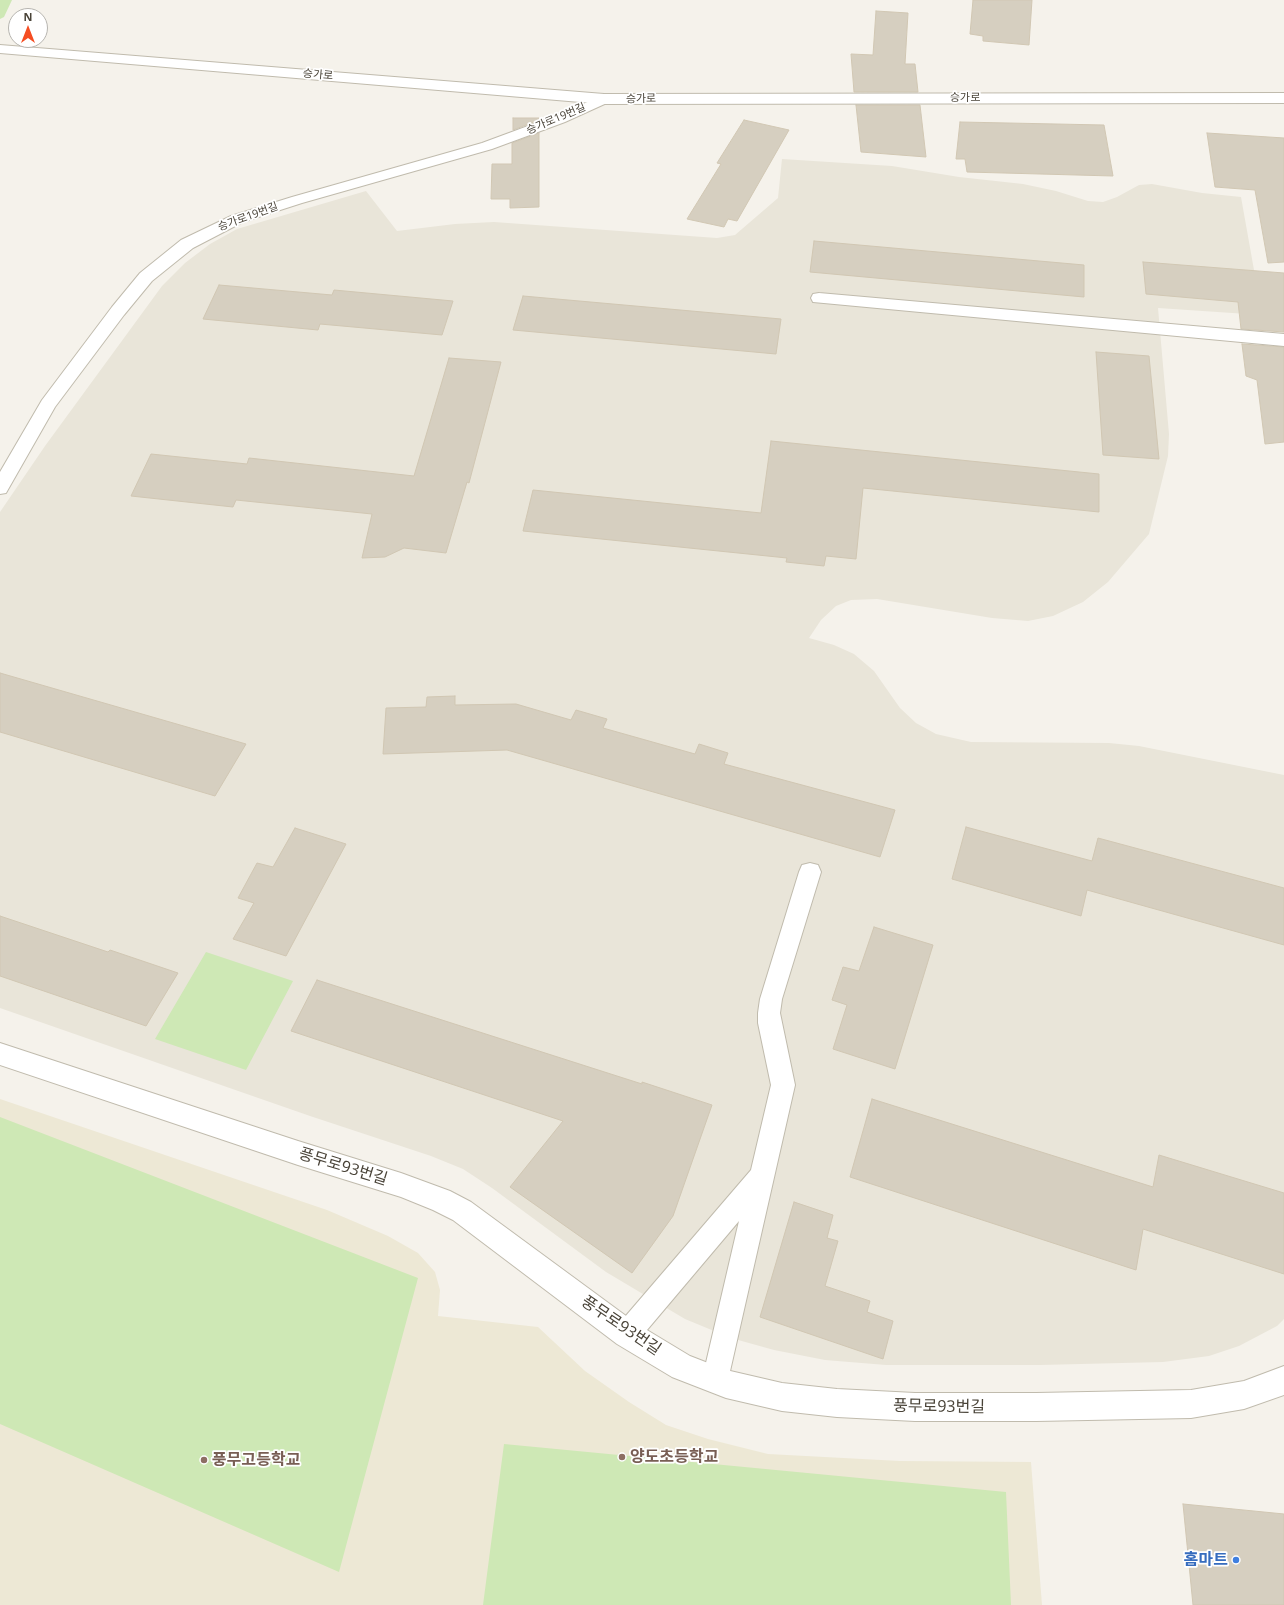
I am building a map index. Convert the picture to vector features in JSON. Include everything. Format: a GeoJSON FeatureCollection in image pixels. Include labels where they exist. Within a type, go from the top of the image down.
{"type":"FeatureCollection","features":[{"type":"Feature","properties":{"kind":"street","name":"승가로"},"geometry":{"type":"LineString","coordinates":[[0,49],[604,99],[1284,98]]}},
{"type":"Feature","properties":{"kind":"street","name":"풍무로93번길"},"geometry":{"type":"LineString","coordinates":[[0,1054],[298,1153],[401,1185],[441,1200],[462,1211],[627,1334],[682,1367],[715,1380],[782,1397],[837,1403],[915,1407],[1036,1407],[1191,1404],[1244,1395],[1279,1384],[1284,1380]]}},
{"type":"Feature","properties":{"kind":"lane","name":"승가로19번길"},"geometry":{"type":"LineString","coordinates":[[0,488],[48,404],[118,311],[146,277],[187,244],[236,219],[486,146],[560,119],[604,99]]}},
{"type":"Feature","properties":{"kind":"lane"},"geometry":{"type":"LineString","coordinates":[[819,298],[1284,340]]}},
{"type":"Feature","properties":{"kind":"lane"},"geometry":{"type":"LineString","coordinates":[[715,1380],[783,1085],[770,1023],[769,1013],[771,999],[810,872]]}},
{"type":"Feature","properties":{"kind":"lane"},"geometry":{"type":"LineString","coordinates":[[627,1334],[762,1176]]}},
{"type":"Feature","properties":{"kind":"shaded area"},"geometry":{"type":"Polygon","coordinates":[[[782,159],[892,166],[959,177],[1023,184],[1056,191],[1088,201],[1103,202],[1117,197],[1139,185],[1152,184],[1202,193],[1241,197],[1262,315],[1158,308],[1169,434],[1168,456],[1149,534],[1108,582],[1083,602],[1053,616],[1028,621],[992,618],[877,599],[851,600],[836,606],[821,620],[809,638],[834,645],[854,654],[874,671],[900,708],[916,723],[936,734],[971,742],[1109,743],[1139,746],[1284,775],[1284,1319],[1277,1326],[1239,1346],[1209,1356],[1163,1362],[1040,1365],[886,1365],[825,1360],[774,1350],[731,1338],[685,1319],[606,1272],[492,1188],[463,1169],[431,1156],[310,1116],[0,1008],[0,512],[45,446],[162,286],[185,263],[210,244],[237,229],[366,191],[397,231],[455,224],[494,222],[717,238],[735,235],[778,198],[782,159]]]}},
{"type":"Feature","properties":{"kind":"shaded area"},"geometry":{"type":"Polygon","coordinates":[[[0,1099],[327,1210],[388,1236],[418,1253],[435,1272],[440,1290],[438,1316],[538,1327],[585,1371],[629,1402],[666,1425],[708,1439],[768,1454],[900,1461],[1031,1462],[1042,1605],[0,1605],[0,1099]]]}},
{"type":"Feature","properties":{"kind":"green space"},"geometry":{"type":"Polygon","coordinates":[[[0,0],[12,0],[4,17],[0,19],[0,0]]]}},
{"type":"Feature","properties":{"kind":"green space"},"geometry":{"type":"Polygon","coordinates":[[[206,952],[293,981],[246,1070],[155,1039],[206,952]]]}},
{"type":"Feature","properties":{"kind":"green space","name":"풍무고등학교"},"geometry":{"type":"Polygon","coordinates":[[[0,1117],[418,1278],[339,1572],[0,1424],[0,1117]]]}},
{"type":"Feature","properties":{"kind":"green space"},"geometry":{"type":"Polygon","coordinates":[[[504,1444],[1006,1492],[1011,1605],[483,1605],[504,1444]]]}},
{"type":"Feature","properties":{"kind":"building"},"geometry":{"type":"Polygon","coordinates":[[[973,0],[1032,0],[1029,45],[983,41],[983,36],[970,34],[973,0]]]}},
{"type":"Feature","properties":{"kind":"building"},"geometry":{"type":"Polygon","coordinates":[[[876,11],[908,13],[905,64],[915,64],[918,92],[854,92],[851,54],[873,55],[876,11]]]}},
{"type":"Feature","properties":{"kind":"building"},"geometry":{"type":"Polygon","coordinates":[[[856,105],[920,105],[926,157],[861,152],[856,105]]]}},
{"type":"Feature","properties":{"kind":"building"},"geometry":{"type":"Polygon","coordinates":[[[513,118],[539,118],[539,120],[513,130],[513,118]]]}},
{"type":"Feature","properties":{"kind":"building"},"geometry":{"type":"Polygon","coordinates":[[[744,120],[789,130],[737,221],[728,219],[724,227],[687,219],[721,164],[717,163],[744,120]]]}},
{"type":"Feature","properties":{"kind":"building"},"geometry":{"type":"Polygon","coordinates":[[[960,122],[1104,125],[1113,176],[967,172],[965,159],[956,159],[960,122]]]}},
{"type":"Feature","properties":{"kind":"building"},"geometry":{"type":"Polygon","coordinates":[[[539,133],[539,207],[510,208],[510,199],[491,199],[492,164],[512,164],[512,143],[539,133]]]}},
{"type":"Feature","properties":{"kind":"building"},"geometry":{"type":"Polygon","coordinates":[[[1207,133],[1284,138],[1284,262],[1268,263],[1255,190],[1215,187],[1207,133]]]}},
{"type":"Feature","properties":{"kind":"building"},"geometry":{"type":"Polygon","coordinates":[[[814,241],[1084,265],[1084,297],[810,272],[814,241]]]}},
{"type":"Feature","properties":{"kind":"building"},"geometry":{"type":"Polygon","coordinates":[[[1143,262],[1284,273],[1284,332],[1241,329],[1238,302],[1146,294],[1143,262]]]}},
{"type":"Feature","properties":{"kind":"building"},"geometry":{"type":"Polygon","coordinates":[[[219,285],[332,295],[334,290],[453,301],[442,335],[320,324],[318,330],[203,319],[219,285]]]}},
{"type":"Feature","properties":{"kind":"building"},"geometry":{"type":"Polygon","coordinates":[[[523,296],[781,319],[776,354],[513,330],[523,296]]]}},
{"type":"Feature","properties":{"kind":"building"},"geometry":{"type":"Polygon","coordinates":[[[1242,344],[1284,347],[1284,442],[1265,444],[1257,380],[1246,376],[1242,344]]]}},
{"type":"Feature","properties":{"kind":"building"},"geometry":{"type":"Polygon","coordinates":[[[1096,352],[1149,356],[1159,459],[1103,455],[1096,352]]]}},
{"type":"Feature","properties":{"kind":"building"},"geometry":{"type":"Polygon","coordinates":[[[449,358],[501,362],[469,483],[467,482],[446,553],[404,548],[385,557],[362,558],[372,514],[236,500],[233,507],[131,496],[151,454],[247,464],[249,458],[414,476],[449,358]]]}},
{"type":"Feature","properties":{"kind":"building"},"geometry":{"type":"Polygon","coordinates":[[[771,441],[1099,474],[1099,512],[863,488],[856,559],[826,556],[824,566],[786,562],[787,558],[523,531],[533,490],[761,513],[771,441]]]}},
{"type":"Feature","properties":{"kind":"building"},"geometry":{"type":"Polygon","coordinates":[[[0,673],[246,744],[215,796],[0,732],[0,673]]]}},
{"type":"Feature","properties":{"kind":"building"},"geometry":{"type":"Polygon","coordinates":[[[455,696],[455,705],[516,704],[571,720],[576,710],[607,719],[603,728],[695,754],[699,744],[728,753],[724,764],[895,810],[880,857],[507,750],[383,754],[386,708],[426,707],[427,697],[455,696]]]}},
{"type":"Feature","properties":{"kind":"building"},"geometry":{"type":"Polygon","coordinates":[[[966,827],[1092,861],[1098,838],[1284,888],[1284,945],[1087,890],[1081,916],[952,879],[966,827]]]}},
{"type":"Feature","properties":{"kind":"building"},"geometry":{"type":"Polygon","coordinates":[[[295,828],[346,844],[286,956],[233,939],[254,903],[238,898],[257,863],[273,867],[295,828]]]}},
{"type":"Feature","properties":{"kind":"building"},"geometry":{"type":"Polygon","coordinates":[[[0,916],[108,952],[110,950],[178,973],[146,1026],[0,976],[0,916]]]}},
{"type":"Feature","properties":{"kind":"building"},"geometry":{"type":"Polygon","coordinates":[[[874,927],[933,945],[895,1069],[833,1049],[847,1005],[832,1000],[843,967],[859,971],[874,927]]]}},
{"type":"Feature","properties":{"kind":"building"},"geometry":{"type":"Polygon","coordinates":[[[317,980],[712,1105],[673,1216],[632,1273],[510,1187],[563,1121],[291,1031],[317,980]]]}},
{"type":"Feature","properties":{"kind":"building"},"geometry":{"type":"Polygon","coordinates":[[[872,1099],[1153,1187],[1159,1155],[1284,1193],[1284,1274],[1143,1229],[1136,1270],[850,1177],[872,1099]]]}},
{"type":"Feature","properties":{"kind":"building"},"geometry":{"type":"Polygon","coordinates":[[[794,1202],[833,1215],[827,1238],[838,1241],[825,1286],[870,1301],[867,1312],[893,1321],[883,1359],[760,1317],[794,1202]]]}},
{"type":"Feature","properties":{"kind":"building","name":"홈마트"},"geometry":{"type":"Polygon","coordinates":[[[1183,1504],[1284,1514],[1284,1605],[1193,1605],[1183,1504]]]}},
{"type":"Feature","properties":{"kind":"place","name":"양도초등학교"},"geometry":{"type":"Point","coordinates":[622,1457]}},
{"type":"Feature","properties":{"kind":"place","name":"풍무고등학교"},"geometry":{"type":"Point","coordinates":[204,1460]}},
{"type":"Feature","properties":{"kind":"place","name":"홈마트"},"geometry":{"type":"Point","coordinates":[1236,1560]}}]}
